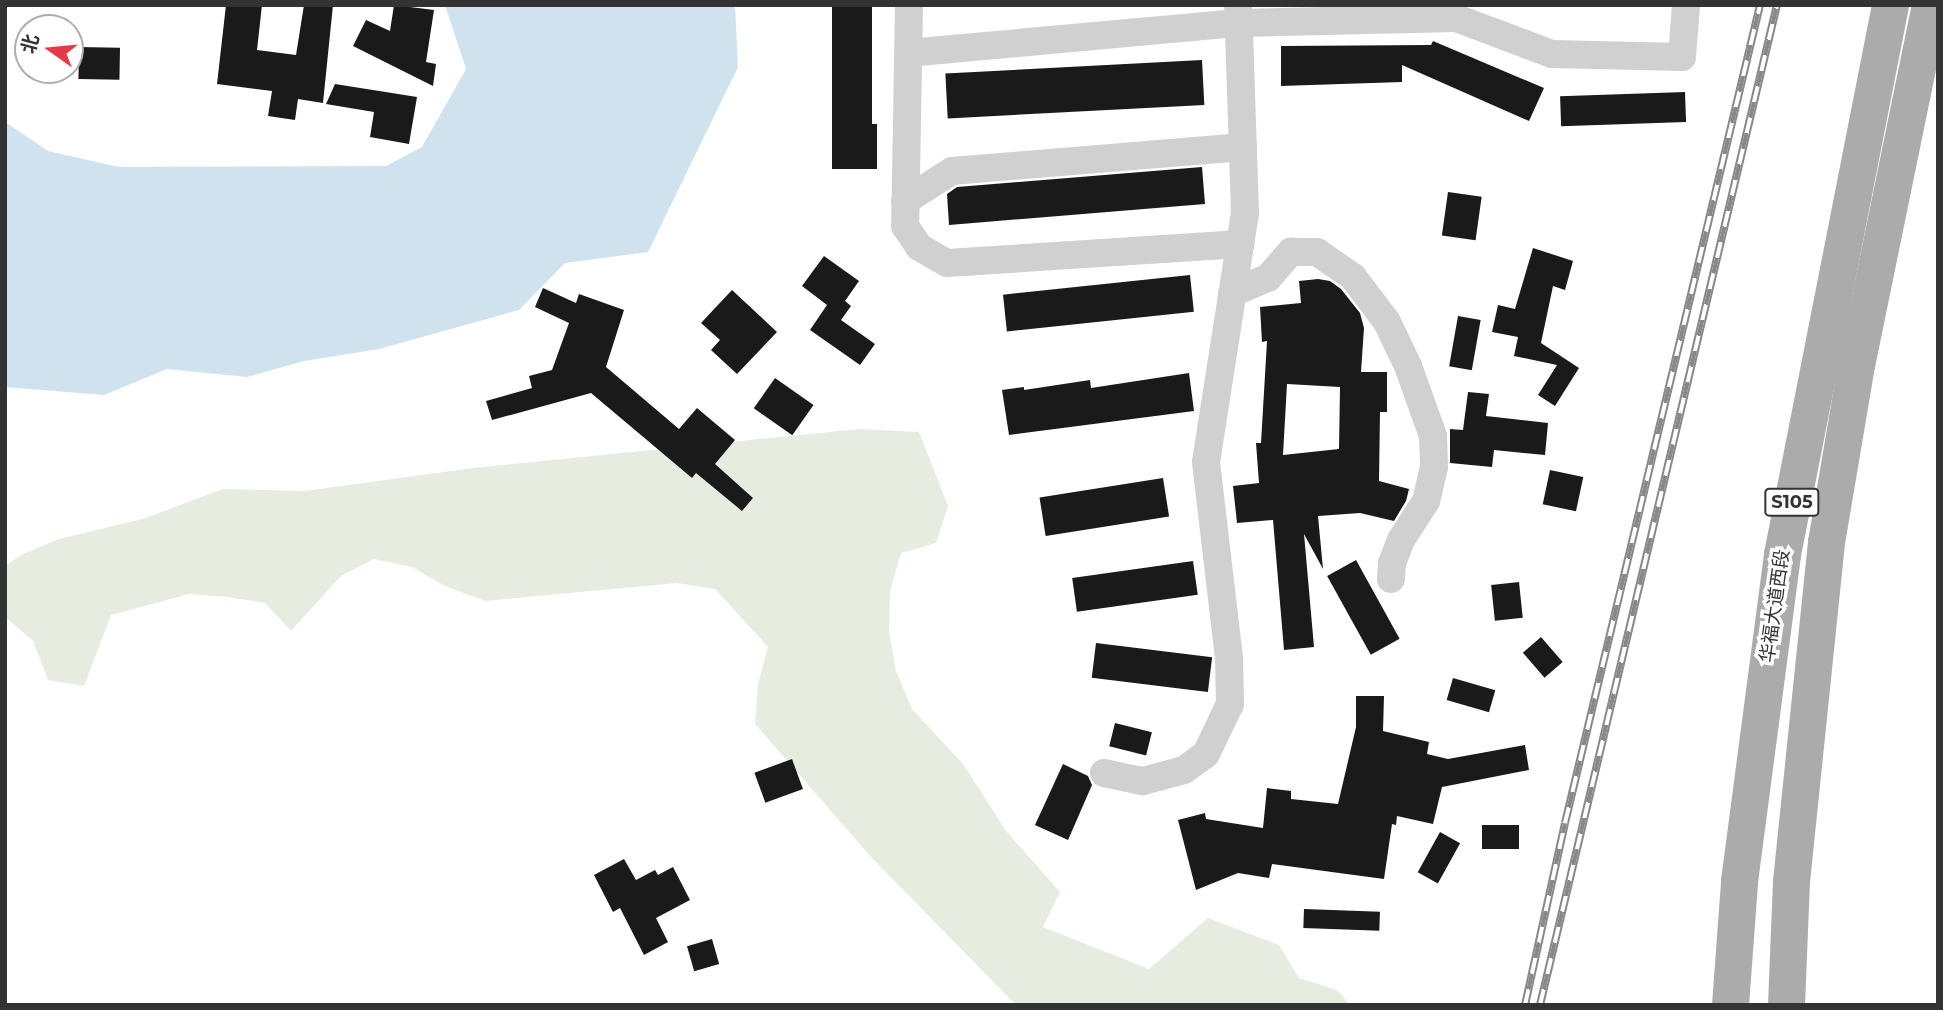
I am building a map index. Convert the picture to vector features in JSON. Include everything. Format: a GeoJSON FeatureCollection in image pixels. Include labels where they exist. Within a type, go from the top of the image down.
{"type":"FeatureCollection","features":[{"type":"Feature","properties":{"kind":"main road","name":"华福大道西段"},"geometry":{"type":"LineString","coordinates":[[1730,1005],[1739,881],[1782,554],[1890,5]]}},
{"type":"Feature","properties":{"kind":"main road","name":"S105"},"geometry":{"type":"LineString","coordinates":[[1786,1005],[1791,881],[1826,542],[1856,365],[1930,5]]}},
{"type":"Feature","properties":{"kind":"street"},"geometry":{"type":"LineString","coordinates":[[909,5],[905,226],[919,247],[947,264],[1240,244]]}},
{"type":"Feature","properties":{"kind":"street"},"geometry":{"type":"LineString","coordinates":[[908,53],[1239,14],[1456,18],[1552,54],[1682,57],[1686,5]]}},
{"type":"Feature","properties":{"kind":"street"},"geometry":{"type":"LineString","coordinates":[[1104,774],[1143,781],[1184,770],[1206,754],[1230,704],[1229,657],[1206,461],[1245,213],[1239,14]]}},
{"type":"Feature","properties":{"kind":"street"},"geometry":{"type":"LineString","coordinates":[[905,201],[952,171],[1243,147]]}},
{"type":"Feature","properties":{"kind":"street"},"geometry":{"type":"LineString","coordinates":[[1232,293],[1268,278],[1291,252],[1317,252],[1353,277],[1387,322],[1408,366],[1433,436],[1434,467],[1426,501],[1395,554],[1391,579]]}},
{"type":"Feature","properties":{"kind":"shaded area"},"geometry":{"type":"Polygon","coordinates":[[[859,429],[919,432],[948,506],[936,543],[901,553],[890,591],[889,632],[896,671],[912,709],[963,764],[1006,831],[1060,892],[1043,927],[1149,969],[1208,918],[1279,945],[1299,978],[1337,990],[1350,1005],[1016,1005],[872,858],[755,724],[758,684],[768,647],[715,589],[677,583],[485,601],[445,586],[412,567],[374,559],[341,576],[291,631],[265,603],[227,597],[189,594],[111,615],[84,686],[48,680],[33,641],[5,617],[5,566],[21,555],[59,539],[143,519],[223,489],[305,491],[473,468],[859,429]]]}},
{"type":"Feature","properties":{"kind":"water"},"geometry":{"type":"Polygon","coordinates":[[[445,5],[735,5],[738,67],[648,252],[565,263],[519,310],[379,349],[304,361],[247,377],[167,369],[104,395],[5,387],[5,122],[48,151],[119,167],[386,166],[422,147],[466,69],[445,5]]]}},
{"type":"Feature","properties":{"kind":"building"},"geometry":{"type":"Polygon","coordinates":[[[226,5],[262,5],[257,50],[296,55],[304,5],[333,5],[323,103],[298,99],[295,120],[268,116],[272,91],[217,84],[226,5]]]}},
{"type":"Feature","properties":{"kind":"building"},"geometry":{"type":"Polygon","coordinates":[[[394,5],[434,10],[426,62],[436,64],[433,86],[353,46],[366,20],[390,31],[394,5]]]}},
{"type":"Feature","properties":{"kind":"building"},"geometry":{"type":"Polygon","coordinates":[[[832,5],[872,5],[872,124],[877,124],[877,169],[832,169],[832,5]]]}},
{"type":"Feature","properties":{"kind":"building"},"geometry":{"type":"Polygon","coordinates":[[[1433,41],[1544,88],[1529,121],[1402,65],[1402,82],[1281,86],[1281,46],[1431,45],[1433,41]]]}},
{"type":"Feature","properties":{"kind":"building"},"geometry":{"type":"Polygon","coordinates":[[[84,47],[120,48],[119,80],[84,79],[84,47]]]}},
{"type":"Feature","properties":{"kind":"building"},"geometry":{"type":"Polygon","coordinates":[[[1202,60],[1204,105],[948,118],[945,73],[1202,60]]]}},
{"type":"Feature","properties":{"kind":"building"},"geometry":{"type":"Polygon","coordinates":[[[335,84],[417,97],[409,144],[370,137],[374,112],[326,104],[335,84]]]}},
{"type":"Feature","properties":{"kind":"building"},"geometry":{"type":"Polygon","coordinates":[[[1685,92],[1686,122],[1561,126],[1560,96],[1685,92]]]}},
{"type":"Feature","properties":{"kind":"building"},"geometry":{"type":"Polygon","coordinates":[[[1202,167],[1205,204],[949,225],[947,194],[957,187],[1202,167]]]}},
{"type":"Feature","properties":{"kind":"building"},"geometry":{"type":"Polygon","coordinates":[[[1448,192],[1482,197],[1476,240],[1442,236],[1448,192]]]}},
{"type":"Feature","properties":{"kind":"building"},"geometry":{"type":"Polygon","coordinates":[[[1533,248],[1573,261],[1565,290],[1553,286],[1541,343],[1579,368],[1555,406],[1538,395],[1557,365],[1514,356],[1518,337],[1492,332],[1498,305],[1515,309],[1533,248]]]}},
{"type":"Feature","properties":{"kind":"building"},"geometry":{"type":"Polygon","coordinates":[[[824,256],[859,281],[845,301],[851,306],[841,320],[875,344],[860,365],[810,330],[827,305],[802,286],[824,256]]]}},
{"type":"Feature","properties":{"kind":"building"},"geometry":{"type":"Polygon","coordinates":[[[1190,275],[1194,312],[1007,331],[1003,295],[1190,275]]]}},
{"type":"Feature","properties":{"kind":"building"},"geometry":{"type":"Polygon","coordinates":[[[1299,281],[1330,281],[1341,289],[1360,313],[1364,328],[1361,372],[1387,372],[1387,412],[1380,412],[1379,481],[1409,489],[1406,501],[1394,521],[1360,513],[1318,516],[1323,569],[1304,534],[1314,647],[1284,650],[1273,520],[1237,523],[1233,486],[1259,483],[1256,443],[1261,443],[1267,341],[1262,342],[1260,307],[1301,303],[1299,281]],[[1287,384],[1283,455],[1339,449],[1340,387],[1287,384]]]}},
{"type":"Feature","properties":{"kind":"building"},"geometry":{"type":"Polygon","coordinates":[[[543,288],[576,303],[579,294],[624,310],[606,367],[679,429],[697,408],[735,440],[715,464],[753,498],[742,511],[696,473],[692,478],[591,393],[492,420],[486,401],[532,388],[529,376],[552,370],[569,323],[535,307],[543,288]]]}},
{"type":"Feature","properties":{"kind":"building"},"geometry":{"type":"Polygon","coordinates":[[[732,290],[777,332],[737,374],[711,350],[720,340],[701,323],[732,290]]]}},
{"type":"Feature","properties":{"kind":"building"},"geometry":{"type":"Polygon","coordinates":[[[1458,316],[1481,320],[1472,370],[1449,366],[1458,316]]]}},
{"type":"Feature","properties":{"kind":"building"},"geometry":{"type":"Polygon","coordinates":[[[1189,373],[1194,411],[1009,435],[1002,390],[1024,387],[1024,390],[1090,380],[1091,388],[1189,373]]]}},
{"type":"Feature","properties":{"kind":"building"},"geometry":{"type":"Polygon","coordinates":[[[775,378],[814,405],[792,435],[754,408],[775,378]]]}},
{"type":"Feature","properties":{"kind":"building"},"geometry":{"type":"Polygon","coordinates":[[[1468,392],[1489,394],[1486,416],[1548,423],[1545,455],[1494,450],[1492,467],[1450,463],[1450,429],[1463,430],[1468,392]]]}},
{"type":"Feature","properties":{"kind":"building"},"geometry":{"type":"Polygon","coordinates":[[[1550,470],[1583,477],[1576,511],[1543,504],[1550,470]]]}},
{"type":"Feature","properties":{"kind":"building"},"geometry":{"type":"Polygon","coordinates":[[[1163,478],[1169,517],[1046,536],[1040,498],[1163,478]]]}},
{"type":"Feature","properties":{"kind":"building"},"geometry":{"type":"Polygon","coordinates":[[[1356,560],[1400,639],[1371,655],[1327,576],[1356,560]]]}},
{"type":"Feature","properties":{"kind":"building"},"geometry":{"type":"Polygon","coordinates":[[[1193,561],[1198,595],[1077,612],[1072,578],[1193,561]]]}},
{"type":"Feature","properties":{"kind":"building"},"geometry":{"type":"Polygon","coordinates":[[[1519,582],[1523,618],[1495,621],[1491,585],[1519,582]]]}},
{"type":"Feature","properties":{"kind":"building"},"geometry":{"type":"Polygon","coordinates":[[[1541,637],[1563,662],[1545,678],[1523,653],[1541,637]]]}},
{"type":"Feature","properties":{"kind":"building"},"geometry":{"type":"Polygon","coordinates":[[[1096,643],[1212,657],[1208,692],[1092,678],[1096,643]]]}},
{"type":"Feature","properties":{"kind":"building"},"geometry":{"type":"Polygon","coordinates":[[[1453,678],[1495,690],[1489,712],[1447,700],[1453,678]]]}},
{"type":"Feature","properties":{"kind":"building"},"geometry":{"type":"Polygon","coordinates":[[[1356,696],[1384,696],[1383,731],[1429,742],[1427,754],[1448,759],[1525,745],[1529,770],[1442,787],[1433,824],[1397,816],[1396,825],[1392,824],[1384,879],[1272,864],[1269,878],[1238,873],[1196,890],[1178,820],[1205,813],[1206,819],[1263,828],[1267,788],[1291,791],[1291,799],[1338,804],[1356,727],[1356,696]]]}},
{"type":"Feature","properties":{"kind":"building"},"geometry":{"type":"Polygon","coordinates":[[[1115,723],[1152,732],[1146,755],[1109,746],[1115,723]]]}},
{"type":"Feature","properties":{"kind":"building"},"geometry":{"type":"Polygon","coordinates":[[[792,759],[803,789],[765,803],[754,773],[792,759]]]}},
{"type":"Feature","properties":{"kind":"building"},"geometry":{"type":"Polygon","coordinates":[[[1063,764],[1088,776],[1092,785],[1068,840],[1035,825],[1063,764]]]}},
{"type":"Feature","properties":{"kind":"building"},"geometry":{"type":"Polygon","coordinates":[[[1482,825],[1519,825],[1519,849],[1482,849],[1482,825]]]}},
{"type":"Feature","properties":{"kind":"building"},"geometry":{"type":"Polygon","coordinates":[[[1440,832],[1460,843],[1438,883],[1418,872],[1440,832]]]}},
{"type":"Feature","properties":{"kind":"building"},"geometry":{"type":"Polygon","coordinates":[[[624,859],[636,880],[655,870],[658,875],[673,867],[690,900],[656,918],[668,942],[644,955],[620,908],[613,912],[594,875],[624,859]]]}},
{"type":"Feature","properties":{"kind":"building"},"geometry":{"type":"Polygon","coordinates":[[[1304,909],[1380,912],[1379,931],[1303,928],[1304,909]]]}},
{"type":"Feature","properties":{"kind":"building"},"geometry":{"type":"Polygon","coordinates":[[[712,939],[719,964],[694,971],[687,946],[712,939]]]}},
{"type":"Feature","properties":{"kind":"railway"},"geometry":{"type":"LineString","coordinates":[[1525,1005],[1565,823],[1760,5]]}},
{"type":"Feature","properties":{"kind":"railway"},"geometry":{"type":"LineString","coordinates":[[1540,1005],[1777,5]]}}]}
